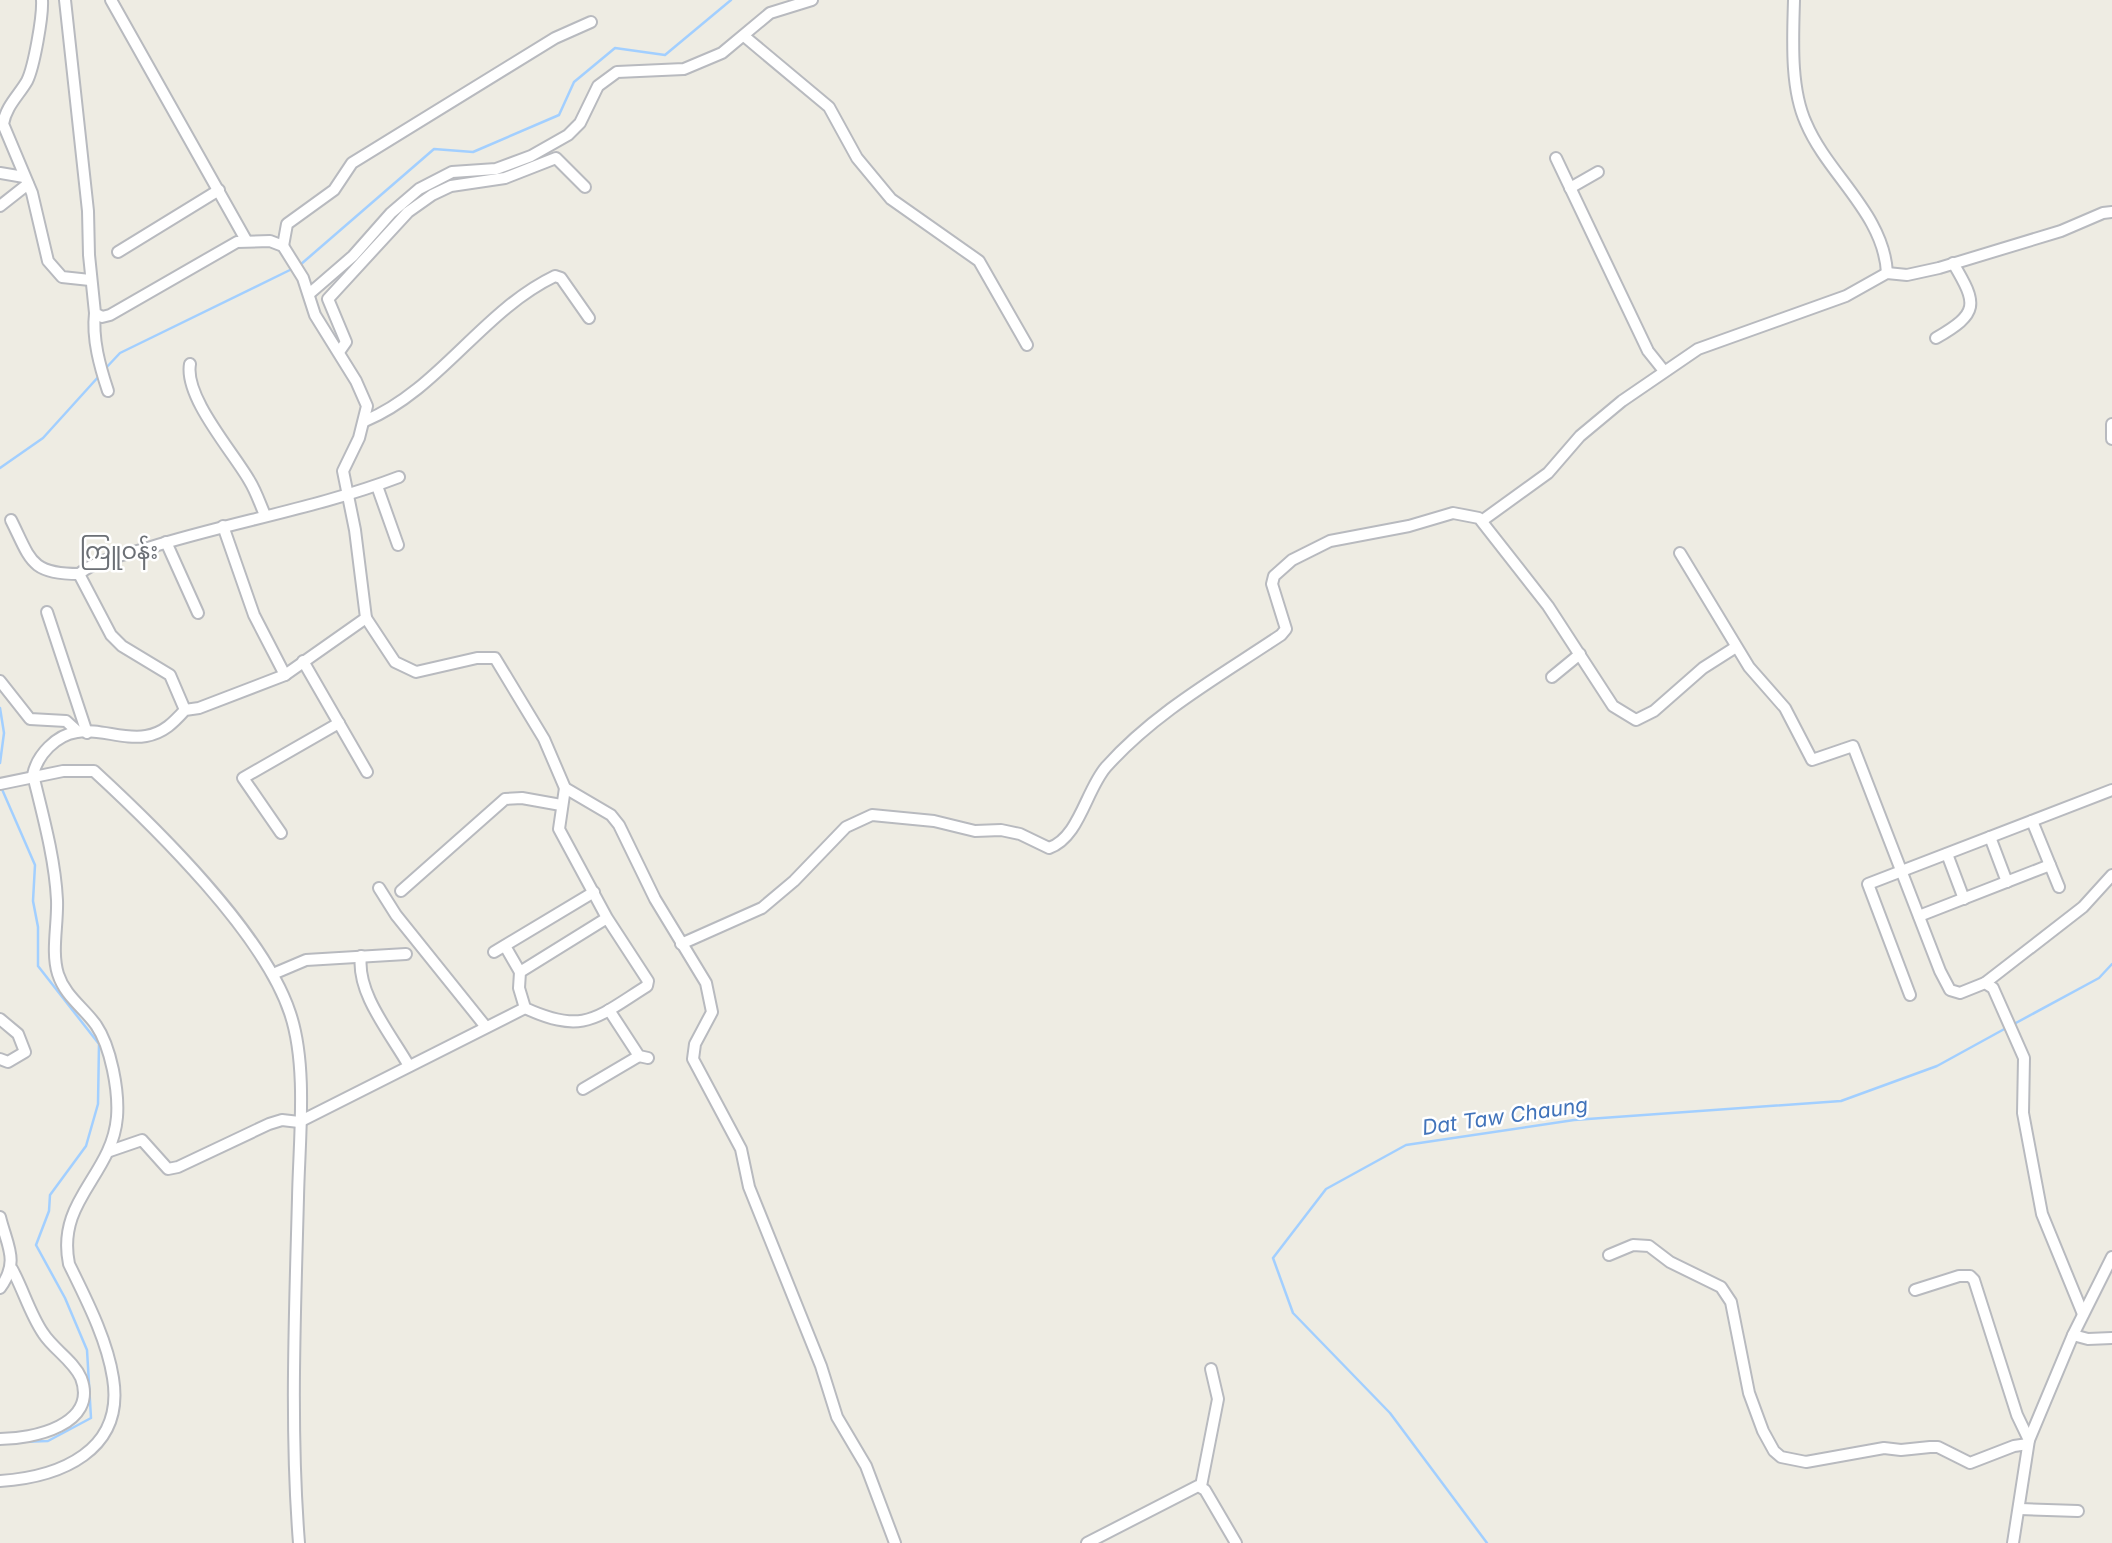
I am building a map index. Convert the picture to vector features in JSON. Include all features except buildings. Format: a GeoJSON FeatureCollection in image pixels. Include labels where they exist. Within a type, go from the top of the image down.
{"type":"FeatureCollection","features":[{"type":"Feature","properties":{"kind":"street"},"geometry":{"type":"LineString","coordinates":[[42,0],[43,20],[32,68],[4,116],[2,125],[39,213],[48,261],[62,277],[90,280]]}},
{"type":"Feature","properties":{"kind":"street"},"geometry":{"type":"LineString","coordinates":[[65,0],[88,211],[94,325],[102,373],[108,391]]}},
{"type":"Feature","properties":{"kind":"street"},"geometry":{"type":"LineString","coordinates":[[111,0],[245,236]]}},
{"type":"Feature","properties":{"kind":"street"},"geometry":{"type":"LineString","coordinates":[[309,294],[353,256],[418,189],[452,172],[496,169],[550,146],[580,123],[598,86],[617,72],[684,69],[722,53],[769,13],[812,0]]}},
{"type":"Feature","properties":{"kind":"street"},"geometry":{"type":"LineString","coordinates":[[1794,0],[1802,113],[1814,140],[1878,233],[1886,253],[1887,273]]}},
{"type":"Feature","properties":{"kind":"street"},"geometry":{"type":"LineString","coordinates":[[283,246],[287,224],[334,190],[352,163],[555,38],[591,22]]}},
{"type":"Feature","properties":{"kind":"street"},"geometry":{"type":"LineString","coordinates":[[744,36],[829,107],[857,158],[891,199],[979,261],[1027,345]]}},
{"type":"Feature","properties":{"kind":"street"},"geometry":{"type":"LineString","coordinates":[[1556,158],[1648,351],[1664,371]]}},
{"type":"Feature","properties":{"kind":"street"},"geometry":{"type":"LineString","coordinates":[[339,352],[346,342],[328,305],[332,292],[376,250],[408,212],[432,195],[451,186],[505,178],[556,159],[584,187]]}},
{"type":"Feature","properties":{"kind":"street"},"geometry":{"type":"LineString","coordinates":[[1570,188],[1598,172]]}},
{"type":"Feature","properties":{"kind":"street"},"geometry":{"type":"LineString","coordinates":[[0,173],[26,180]]}},
{"type":"Feature","properties":{"kind":"street"},"geometry":{"type":"LineString","coordinates":[[0,206],[26,180]]}},
{"type":"Feature","properties":{"kind":"street"},"geometry":{"type":"LineString","coordinates":[[118,252],[219,190]]}},
{"type":"Feature","properties":{"kind":"street"},"geometry":{"type":"LineString","coordinates":[[1483,520],[1548,473],[1580,436],[1664,371],[1698,349],[1846,296],[1887,273],[1907,275],[1954,263],[2061,231],[2103,213],[2112,212]]}},
{"type":"Feature","properties":{"kind":"street"},"geometry":{"type":"LineString","coordinates":[[95,313],[102,317],[110,315],[245,236],[283,246],[303,278],[315,315],[339,352],[367,406],[365,421],[343,471],[366,618],[395,662],[415,673],[477,658],[495,658],[544,739],[565,788],[611,815],[681,944],[706,983],[712,1005],[707,1023],[695,1044],[693,1059],[741,1149],[749,1187],[821,1366],[837,1417],[866,1466],[895,1543]]}},
{"type":"Feature","properties":{"kind":"street"},"geometry":{"type":"LineString","coordinates":[[1936,338],[1968,317],[1972,306],[1971,295],[1954,263]]}},
{"type":"Feature","properties":{"kind":"street"},"geometry":{"type":"LineString","coordinates":[[365,421],[389,411],[503,309],[555,276],[561,278],[589,318]]}},
{"type":"Feature","properties":{"kind":"street"},"geometry":{"type":"LineString","coordinates":[[190,364],[192,386],[210,420],[250,482],[265,516]]}},
{"type":"Feature","properties":{"kind":"street"},"geometry":{"type":"LineString","coordinates":[[2112,424],[2112,439]]}},
{"type":"Feature","properties":{"kind":"street"},"geometry":{"type":"LineString","coordinates":[[11,520],[30,558],[42,570],[54,574],[79,574],[99,563],[166,542],[348,495],[400,477]]}},
{"type":"Feature","properties":{"kind":"street"},"geometry":{"type":"LineString","coordinates":[[377,486],[398,545]]}},
{"type":"Feature","properties":{"kind":"street"},"geometry":{"type":"LineString","coordinates":[[681,944],[762,908],[794,881],[846,827],[872,815],[934,821],[975,831],[1001,830],[1020,834],[1049,848],[1059,845],[1066,838],[1093,784],[1129,744],[1192,692],[1286,629],[1272,584],[1281,568],[1330,541],[1350,535],[1409,526],[1453,513],[1464,513],[1483,520],[1543,599],[1613,706],[1636,720],[1654,711],[1703,668],[1736,647]]}},
{"type":"Feature","properties":{"kind":"street"},"geometry":{"type":"LineString","coordinates":[[223,526],[254,615],[285,675]]}},
{"type":"Feature","properties":{"kind":"street"},"geometry":{"type":"LineString","coordinates":[[166,542],[198,613]]}},
{"type":"Feature","properties":{"kind":"street"},"geometry":{"type":"LineString","coordinates":[[1679,553],[1736,647],[1761,683],[1785,708],[1812,760],[1853,746],[1940,971],[1951,990],[1960,993],[1985,983],[2083,907],[2112,875]]}},
{"type":"Feature","properties":{"kind":"street"},"geometry":{"type":"LineString","coordinates":[[79,574],[111,635],[122,646],[170,675],[186,710]]}},
{"type":"Feature","properties":{"kind":"street"},"geometry":{"type":"LineString","coordinates":[[47,612],[82,732]]}},
{"type":"Feature","properties":{"kind":"street"},"geometry":{"type":"LineString","coordinates":[[0,1481],[33,1478],[80,1460],[97,1444],[110,1421],[115,1392],[111,1366],[69,1264],[66,1246],[72,1212],[110,1151],[117,1118],[111,1068],[100,1033],[69,994],[57,972],[57,898],[33,775],[43,752],[82,732],[148,736],[169,728],[186,710],[199,708],[285,675],[366,618]]}},
{"type":"Feature","properties":{"kind":"street"},"geometry":{"type":"LineString","coordinates":[[1552,677],[1580,654]]}},
{"type":"Feature","properties":{"kind":"street"},"geometry":{"type":"LineString","coordinates":[[303,662],[367,772]]}},
{"type":"Feature","properties":{"kind":"street"},"geometry":{"type":"LineString","coordinates":[[0,681],[30,719],[66,721],[82,732]]}},
{"type":"Feature","properties":{"kind":"street"},"geometry":{"type":"LineString","coordinates":[[281,833],[243,778],[339,723]]}},
{"type":"Feature","properties":{"kind":"street"},"geometry":{"type":"LineString","coordinates":[[2,784],[33,775],[79,769],[94,772],[222,905],[273,974],[290,1012],[297,1037],[299,1122],[295,1375],[299,1543]]}},
{"type":"Feature","properties":{"kind":"street"},"geometry":{"type":"LineString","coordinates":[[505,946],[520,972],[519,988],[525,1008],[547,1018],[572,1024],[589,1021],[647,986],[648,981],[607,918],[559,829],[565,788]]}},
{"type":"Feature","properties":{"kind":"street"},"geometry":{"type":"LineString","coordinates":[[1910,995],[1868,884],[2112,789]]}},
{"type":"Feature","properties":{"kind":"street"},"geometry":{"type":"LineString","coordinates":[[401,891],[505,799],[522,798],[561,805]]}},
{"type":"Feature","properties":{"kind":"street"},"geometry":{"type":"LineString","coordinates":[[2032,821],[2059,887]]}},
{"type":"Feature","properties":{"kind":"street"},"geometry":{"type":"LineString","coordinates":[[1990,837],[2007,882]]}},
{"type":"Feature","properties":{"kind":"street"},"geometry":{"type":"LineString","coordinates":[[1947,854],[1964,899]]}},
{"type":"Feature","properties":{"kind":"street"},"geometry":{"type":"LineString","coordinates":[[1919,916],[2050,865]]}},
{"type":"Feature","properties":{"kind":"street"},"geometry":{"type":"LineString","coordinates":[[379,888],[396,915],[486,1027]]}},
{"type":"Feature","properties":{"kind":"street"},"geometry":{"type":"LineString","coordinates":[[494,952],[594,892]]}},
{"type":"Feature","properties":{"kind":"street"},"geometry":{"type":"LineString","coordinates":[[520,972],[607,918]]}},
{"type":"Feature","properties":{"kind":"street"},"geometry":{"type":"LineString","coordinates":[[273,974],[306,960],[405,954]]}},
{"type":"Feature","properties":{"kind":"street"},"geometry":{"type":"LineString","coordinates":[[361,956],[359,971],[364,989],[409,1066]]}},
{"type":"Feature","properties":{"kind":"street"},"geometry":{"type":"LineString","coordinates":[[1985,983],[1993,988],[2024,1058],[2023,1113],[2042,1214],[2083,1314]]}},
{"type":"Feature","properties":{"kind":"street"},"geometry":{"type":"LineString","coordinates":[[110,1151],[142,1140],[168,1169],[269,1124],[282,1120],[299,1122],[525,1008]]}},
{"type":"Feature","properties":{"kind":"street"},"geometry":{"type":"LineString","coordinates":[[583,1089],[644,1057],[610,1010]]}},
{"type":"Feature","properties":{"kind":"street"},"geometry":{"type":"LineString","coordinates":[[0,1019],[18,1034],[25,1052],[8,1062],[0,1059]]}},
{"type":"Feature","properties":{"kind":"street"},"geometry":{"type":"LineString","coordinates":[[0,1217],[12,1269],[38,1326],[76,1371],[84,1394],[76,1413],[52,1430],[16,1439],[0,1439]]}},
{"type":"Feature","properties":{"kind":"street"},"geometry":{"type":"LineString","coordinates":[[1609,1255],[1633,1245],[1649,1246],[1670,1262],[1721,1287],[1731,1301],[1749,1393],[1774,1451],[1781,1457],[1806,1462],[1884,1448],[1901,1451],[1938,1447],[1970,1463],[2028,1442]]}},
{"type":"Feature","properties":{"kind":"street"},"geometry":{"type":"LineString","coordinates":[[2013,1543],[2028,1442],[2073,1335],[2112,1257]]}},
{"type":"Feature","properties":{"kind":"street"},"geometry":{"type":"LineString","coordinates":[[0,1287],[12,1269]]}},
{"type":"Feature","properties":{"kind":"street"},"geometry":{"type":"LineString","coordinates":[[1915,1290],[1959,1276],[1970,1276],[1973,1280],[2028,1442]]}},
{"type":"Feature","properties":{"kind":"street"},"geometry":{"type":"LineString","coordinates":[[2073,1335],[2088,1339],[2112,1338]]}},
{"type":"Feature","properties":{"kind":"street"},"geometry":{"type":"LineString","coordinates":[[1211,1368],[1218,1399],[1201,1486],[1236,1543]]}},
{"type":"Feature","properties":{"kind":"street"},"geometry":{"type":"LineString","coordinates":[[1087,1543],[1201,1486]]}},
{"type":"Feature","properties":{"kind":"street"},"geometry":{"type":"LineString","coordinates":[[2020,1509],[2078,1511]]}},
{"type":"Feature","properties":{"kind":"waterway"},"geometry":{"type":"LineString","coordinates":[[300,265],[434,149],[473,152],[559,115],[574,82],[615,48],[665,55],[731,0]]}},
{"type":"Feature","properties":{"kind":"waterway"},"geometry":{"type":"LineString","coordinates":[[104,370],[120,353],[294,268]]}},
{"type":"Feature","properties":{"kind":"waterway"},"geometry":{"type":"LineString","coordinates":[[0,468],[43,438],[100,375]]}},
{"type":"Feature","properties":{"kind":"waterway"},"geometry":{"type":"LineString","coordinates":[[0,708],[4,733],[0,763]]}},
{"type":"Feature","properties":{"kind":"waterway"},"geometry":{"type":"LineString","coordinates":[[1,787],[35,865],[33,901],[38,927],[38,966],[99,1044],[98,1104],[86,1146],[50,1195],[49,1211],[36,1245],[65,1298],[87,1350],[91,1418],[48,1441],[20,1442]]}},
{"type":"Feature","properties":{"kind":"waterway","name":"Dat Taw Chaung"},"geometry":{"type":"LineString","coordinates":[[2014,1024],[2099,978],[2112,964]]}},
{"type":"Feature","properties":{"kind":"waterway","name":"Dat Taw Chaung"},"geometry":{"type":"LineString","coordinates":[[1487,1543],[1390,1413],[1293,1313],[1273,1258],[1326,1189],[1406,1145],[1574,1120],[1841,1101],[1937,1066],[2008,1027]]}},
{"type":"Feature","properties":{"kind":"district","name":"ကြူဝန်း"},"geometry":{"type":"Point","coordinates":[119,551]}}]}
